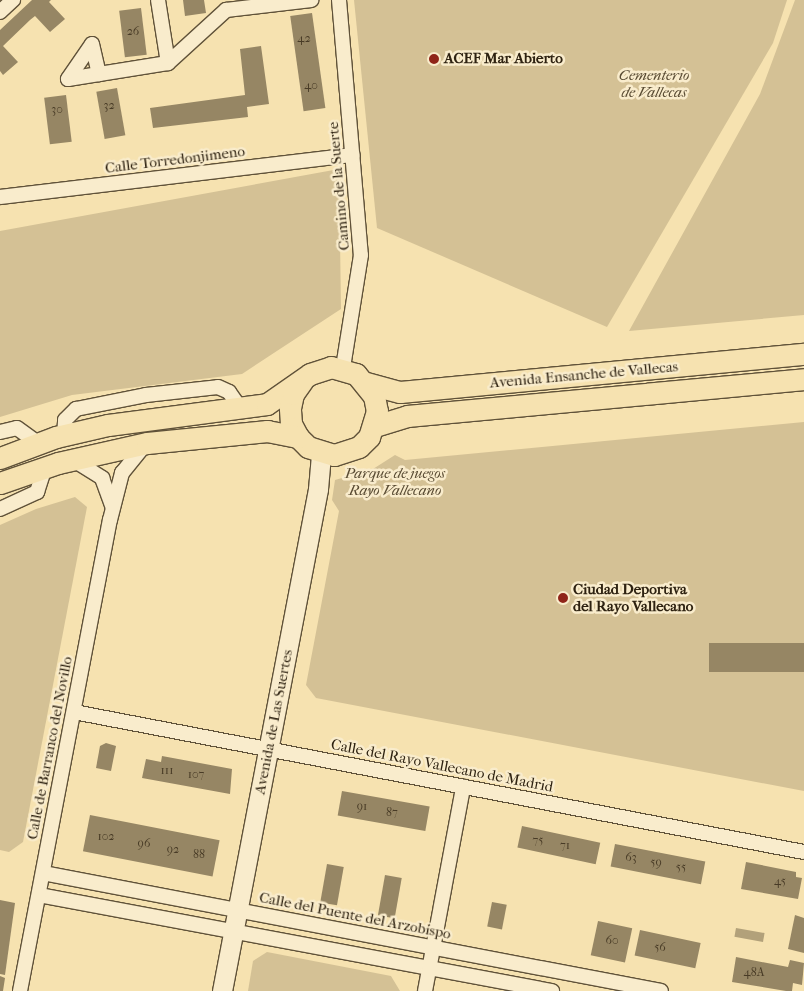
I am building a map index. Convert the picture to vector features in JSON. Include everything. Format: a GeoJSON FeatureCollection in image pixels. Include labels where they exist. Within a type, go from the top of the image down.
{"type":"FeatureCollection","features":[{"type":"Feature","properties":{"kind":"main road","name":"Avenida Ensanche de Vallecas"},"geometry":{"type":"LineString","coordinates":[[343,368],[366,383],[400,392],[804,354]]}},
{"type":"Feature","properties":{"kind":"main road"},"geometry":{"type":"LineString","coordinates":[[0,458],[64,436],[140,419],[267,404],[320,369],[343,368]]}},
{"type":"Feature","properties":{"kind":"main road","name":"Avenida Ensanche de Vallecas"},"geometry":{"type":"LineString","coordinates":[[375,426],[407,416],[804,379]]}},
{"type":"Feature","properties":{"kind":"main road"},"geometry":{"type":"LineString","coordinates":[[298,437],[291,424],[290,408],[293,394],[302,381]]}},
{"type":"Feature","properties":{"kind":"main road"},"geometry":{"type":"LineString","coordinates":[[0,483],[72,459],[147,443],[267,430],[298,437],[321,453],[334,455],[359,447],[375,426],[377,410],[374,396],[366,383]]}},
{"type":"Feature","properties":{"kind":"main road","name":"Avenida de Las Suertes"},"geometry":{"type":"LineString","coordinates":[[222,991],[322,470],[321,453]]}},
{"type":"Feature","properties":{"kind":"street"},"geometry":{"type":"LineString","coordinates":[[0,12],[13,0]]}},
{"type":"Feature","properties":{"kind":"street"},"geometry":{"type":"LineString","coordinates":[[158,0],[168,63]]}},
{"type":"Feature","properties":{"kind":"street"},"geometry":{"type":"LineString","coordinates":[[99,74],[168,63],[226,5],[311,0]]}},
{"type":"Feature","properties":{"kind":"street","name":"Camino de la Suerte"},"geometry":{"type":"LineString","coordinates":[[339,0],[362,255],[343,368]]}},
{"type":"Feature","properties":{"kind":"street","name":"Calle Torredonjimeno"},"geometry":{"type":"LineString","coordinates":[[0,197],[353,155]]}},
{"type":"Feature","properties":{"kind":"street"},"geometry":{"type":"LineString","coordinates":[[0,432],[17,428],[38,444]]}},
{"type":"Feature","properties":{"kind":"street","name":"Calle de Barranco del Novillo"},"geometry":{"type":"LineString","coordinates":[[20,991],[122,473],[127,463],[147,443]]}},
{"type":"Feature","properties":{"kind":"street","name":"Calle de Barranco del Novillo"},"geometry":{"type":"LineString","coordinates":[[72,459],[102,478],[109,492],[113,512]]}},
{"type":"Feature","properties":{"kind":"street"},"geometry":{"type":"LineString","coordinates":[[0,508],[37,492],[45,467]]}},
{"type":"Feature","properties":{"kind":"street","name":"Calle del Rayo Vallecano de Madrid"},"geometry":{"type":"LineString","coordinates":[[74,712],[804,852]]}},
{"type":"Feature","properties":{"kind":"street"},"geometry":{"type":"LineString","coordinates":[[425,991],[463,787]]}},
{"type":"Feature","properties":{"kind":"street","name":"Calle del Puente del Arzobispo"},"geometry":{"type":"LineString","coordinates":[[43,873],[433,947],[627,988],[661,991]]}},
{"type":"Feature","properties":{"kind":"street"},"geometry":{"type":"LineString","coordinates":[[39,895],[234,933],[430,966],[552,991]]}},
{"type":"Feature","properties":{"kind":"green space","name":"Cementerio de Vallecas"},"geometry":{"type":"Polygon","coordinates":[[[354,0],[787,0],[773,43],[607,327],[377,228],[354,0]]]}},
{"type":"Feature","properties":{"kind":"green space"},"geometry":{"type":"Polygon","coordinates":[[[795,0],[804,0],[804,315],[629,331],[760,94],[795,0]]]}},
{"type":"Feature","properties":{"kind":"green space"},"geometry":{"type":"Polygon","coordinates":[[[339,169],[341,309],[242,374],[72,395],[0,417],[0,231],[339,169]]]}},
{"type":"Feature","properties":{"kind":"green space","name":"Ciudad Deportiva del Rayo Vallecano"},"geometry":{"type":"Polygon","coordinates":[[[804,422],[804,791],[316,698],[306,685],[339,511],[332,500],[335,480],[373,469],[395,455],[405,460],[804,422]]]}},
{"type":"Feature","properties":{"kind":"green space"},"geometry":{"type":"Polygon","coordinates":[[[75,497],[87,507],[23,842],[9,852],[0,850],[0,525],[36,509],[75,497]]]}},
{"type":"Feature","properties":{"kind":"green space"},"geometry":{"type":"Polygon","coordinates":[[[267,952],[391,976],[400,991],[248,991],[253,961],[267,952]]]}},
{"type":"Feature","properties":{"kind":"shaded area"},"geometry":{"type":"Polygon","coordinates":[[[736,928],[765,933],[763,942],[734,937],[736,928]]]}},
{"type":"Feature","properties":{"kind":"building"},"geometry":{"type":"Polygon","coordinates":[[[32,0],[51,0],[49,2],[65,19],[50,32],[35,16],[30,20],[3,46],[18,62],[3,75],[0,71],[0,30],[32,0]]]}},
{"type":"Feature","properties":{"kind":"building"},"geometry":{"type":"Polygon","coordinates":[[[183,0],[204,0],[206,13],[185,16],[183,0]]]}},
{"type":"Feature","properties":{"kind":"building"},"geometry":{"type":"Polygon","coordinates":[[[141,8],[147,55],[125,57],[119,11],[141,8]]]}},
{"type":"Feature","properties":{"kind":"building"},"geometry":{"type":"Polygon","coordinates":[[[312,13],[325,108],[304,111],[290,16],[312,13]]]}},
{"type":"Feature","properties":{"kind":"building"},"geometry":{"type":"Polygon","coordinates":[[[261,46],[269,104],[247,107],[248,117],[153,128],[150,108],[245,95],[240,49],[261,46]]]}},
{"type":"Feature","properties":{"kind":"building"},"geometry":{"type":"Polygon","coordinates":[[[117,88],[125,135],[105,139],[96,92],[117,88]]]}},
{"type":"Feature","properties":{"kind":"building"},"geometry":{"type":"Polygon","coordinates":[[[66,95],[72,142],[50,144],[44,98],[66,95]]]}},
{"type":"Feature","properties":{"kind":"building"},"geometry":{"type":"Polygon","coordinates":[[[709,643],[804,643],[804,672],[709,672],[709,643]]]}},
{"type":"Feature","properties":{"kind":"building"},"geometry":{"type":"Polygon","coordinates":[[[106,743],[116,746],[111,771],[96,768],[100,746],[106,743]]]}},
{"type":"Feature","properties":{"kind":"building"},"geometry":{"type":"Polygon","coordinates":[[[162,756],[232,769],[230,794],[142,778],[146,759],[161,762],[162,756]]]}},
{"type":"Feature","properties":{"kind":"building"},"geometry":{"type":"Polygon","coordinates":[[[342,791],[430,806],[425,831],[338,816],[342,791]]]}},
{"type":"Feature","properties":{"kind":"building"},"geometry":{"type":"Polygon","coordinates":[[[90,815],[220,840],[213,877],[83,851],[90,815]]]}},
{"type":"Feature","properties":{"kind":"building"},"geometry":{"type":"Polygon","coordinates":[[[522,826],[600,843],[596,864],[517,848],[522,826]]]}},
{"type":"Feature","properties":{"kind":"building"},"geometry":{"type":"Polygon","coordinates":[[[615,844],[705,862],[701,884],[611,867],[615,844]]]}},
{"type":"Feature","properties":{"kind":"building"},"geometry":{"type":"Polygon","coordinates":[[[746,862],[796,872],[796,877],[802,878],[798,899],[741,889],[746,862]]]}},
{"type":"Feature","properties":{"kind":"building"},"geometry":{"type":"Polygon","coordinates":[[[327,864],[344,867],[337,905],[320,902],[327,864]]]}},
{"type":"Feature","properties":{"kind":"building"},"geometry":{"type":"Polygon","coordinates":[[[385,875],[402,878],[395,918],[378,915],[385,875]]]}},
{"type":"Feature","properties":{"kind":"building"},"geometry":{"type":"Polygon","coordinates":[[[0,900],[15,903],[5,975],[0,974],[0,900]]]}},
{"type":"Feature","properties":{"kind":"building"},"geometry":{"type":"Polygon","coordinates":[[[492,902],[507,905],[502,929],[487,927],[492,902]]]}},
{"type":"Feature","properties":{"kind":"building"},"geometry":{"type":"Polygon","coordinates":[[[795,915],[804,918],[804,953],[788,949],[795,915]]]}},
{"type":"Feature","properties":{"kind":"building"},"geometry":{"type":"Polygon","coordinates":[[[598,921],[632,928],[625,963],[591,955],[598,921]]]}},
{"type":"Feature","properties":{"kind":"building"},"geometry":{"type":"Polygon","coordinates":[[[640,930],[701,943],[695,968],[635,955],[640,930]]]}},
{"type":"Feature","properties":{"kind":"building"},"geometry":{"type":"Polygon","coordinates":[[[736,957],[788,967],[790,960],[804,963],[802,985],[793,983],[792,991],[786,991],[732,982],[736,957]]]}},
{"type":"Feature","properties":{"kind":"building"},"geometry":{"type":"Polygon","coordinates":[[[0,976],[5,978],[3,991],[0,991],[0,976]]]}},
{"type":"Feature","properties":{"kind":"place","name":"ACEF Mar Abierto"},"geometry":{"type":"Point","coordinates":[434,59]}},
{"type":"Feature","properties":{"kind":"place","name":"Ciudad Deportiva del Rayo Vallecano"},"geometry":{"type":"Point","coordinates":[563,598]}},
{"type":"Feature","properties":{"kind":"park label","name":"Parque de juegos Rayo Vallecano"},"geometry":{"type":"Point","coordinates":[395,482]}}]}
